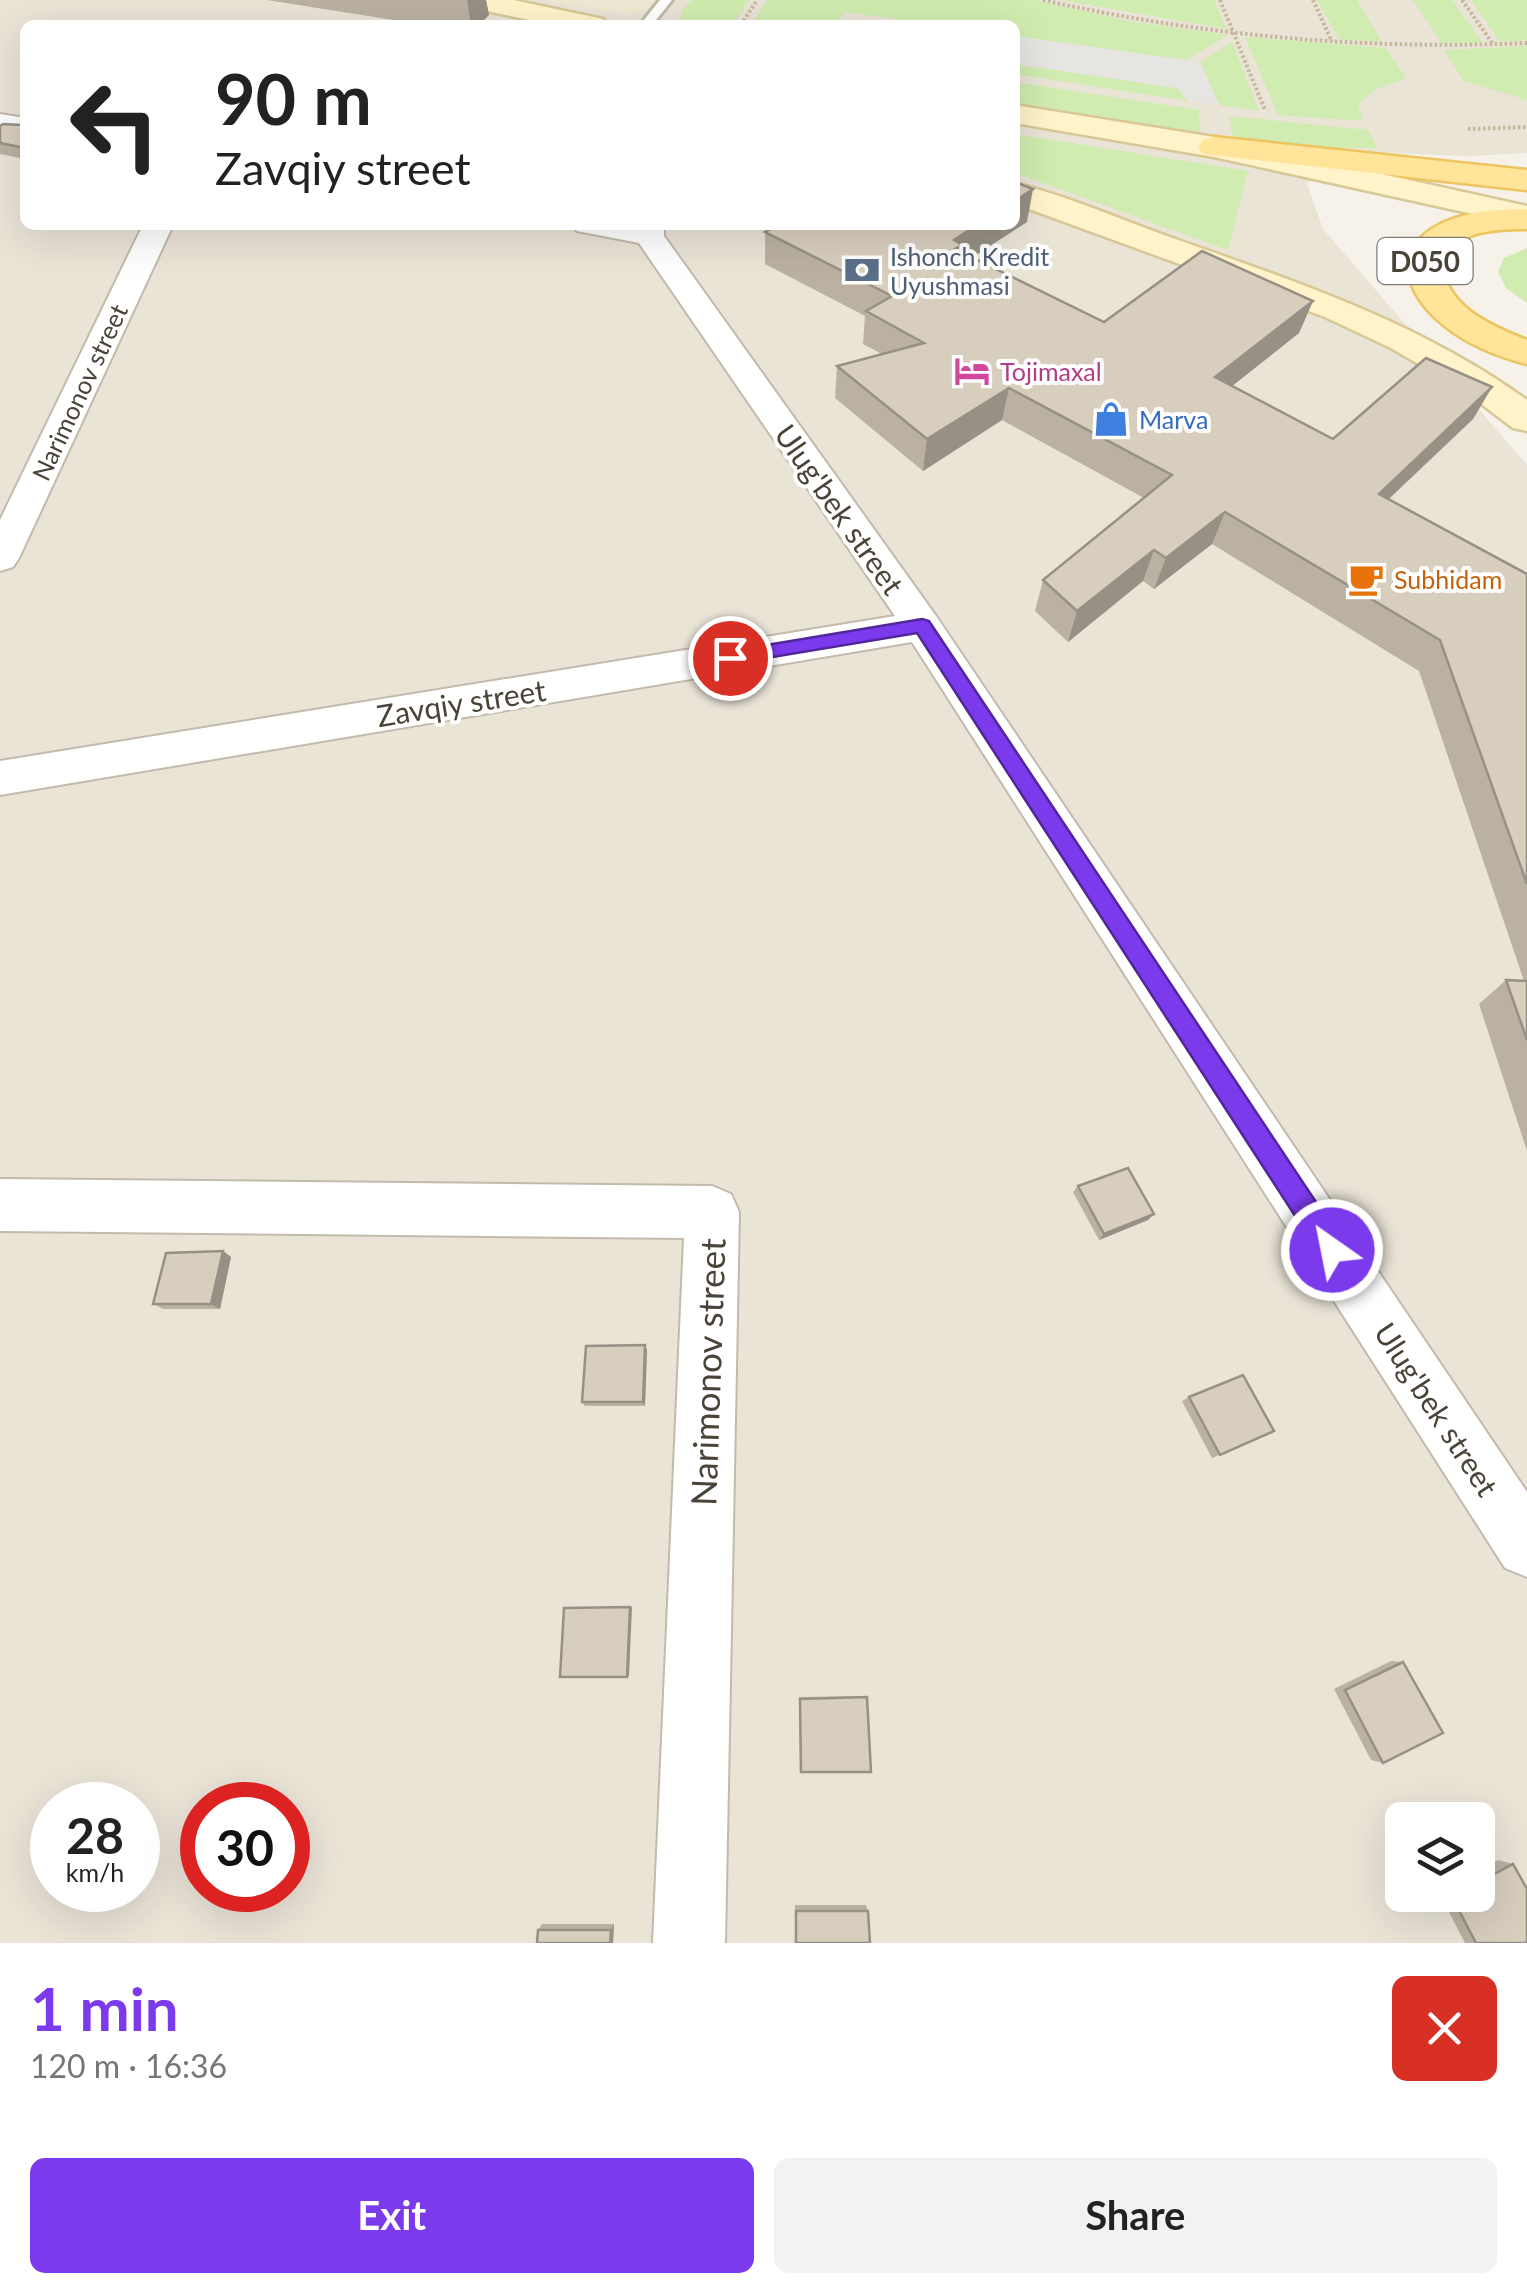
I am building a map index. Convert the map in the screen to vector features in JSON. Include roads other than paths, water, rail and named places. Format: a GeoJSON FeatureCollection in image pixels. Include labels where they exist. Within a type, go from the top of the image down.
{"type":"FeatureCollection","features":[{"type":"Feature","properties":{"kind":"main road"},"geometry":{"type":"LineString","coordinates":[[473,0],[569,20]]}},
{"type":"Feature","properties":{"kind":"main road"},"geometry":{"type":"LineString","coordinates":[[1020,115],[1214,147],[1527,218]]}},
{"type":"Feature","properties":{"kind":"main road"},"geometry":{"type":"LineString","coordinates":[[1214,147],[1527,180]]}},
{"type":"Feature","properties":{"kind":"main road"},"geometry":{"type":"LineString","coordinates":[[1020,195],[1338,309],[1419,348],[1477,382],[1527,419]]}},
{"type":"Feature","properties":{"kind":"main road","name":"D050"},"geometry":{"type":"LineString","coordinates":[[1527,218],[1493,220],[1450,232],[1436,241],[1424,267],[1427,283],[1452,315],[1514,348],[1527,377]]}},
{"type":"Feature","properties":{"kind":"main road"},"geometry":{"type":"LineString","coordinates":[[1338,309],[1514,348]]}},
{"type":"Feature","properties":{"kind":"street","name":"Narimonov street"},"geometry":{"type":"LineString","coordinates":[[0,558],[156,230]]}},
{"type":"Feature","properties":{"kind":"street","name":"Ulug'bek street"},"geometry":{"type":"LineString","coordinates":[[649,231],[922,626],[1527,1546]]}},
{"type":"Feature","properties":{"kind":"street","name":"Zavqiy street"},"geometry":{"type":"LineString","coordinates":[[0,778],[922,626]]}},
{"type":"Feature","properties":{"kind":"street","name":"Narimonov street"},"geometry":{"type":"LineString","coordinates":[[0,1205],[712,1212],[689,1943]]}},
{"type":"Feature","properties":{"kind":"lane"},"geometry":{"type":"LineString","coordinates":[[650,20],[666,0]]}},
{"type":"Feature","properties":{"kind":"place","name":"Ishonch Kredit Uyushmasi"},"geometry":{"type":"Point","coordinates":[862,270]}},
{"type":"Feature","properties":{"kind":"place","name":"Tojimaxal"},"geometry":{"type":"Point","coordinates":[972,371]}},
{"type":"Feature","properties":{"kind":"place","name":"Marva"},"geometry":{"type":"Point","coordinates":[1111,419]}},
{"type":"Feature","properties":{"kind":"place","name":"Subhidam"},"geometry":{"type":"Point","coordinates":[1366,579]}}]}
